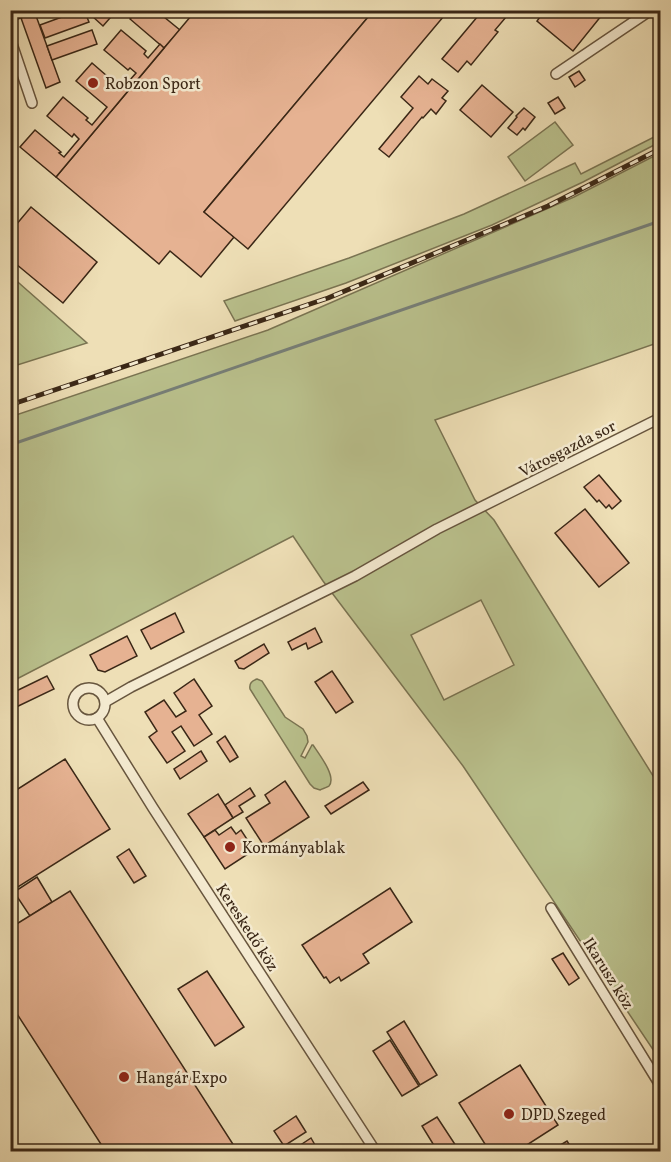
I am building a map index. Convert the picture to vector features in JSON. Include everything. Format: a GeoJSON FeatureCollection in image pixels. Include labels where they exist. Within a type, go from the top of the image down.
{"type":"FeatureCollection","features":[{"type":"Feature","properties":{"kind":"street"},"geometry":{"type":"LineString","coordinates":[[556,74],[651,10]]}},
{"type":"Feature","properties":{"kind":"street"},"geometry":{"type":"LineString","coordinates":[[10,38],[32,103]]}},
{"type":"Feature","properties":{"kind":"street","name":"Városgazda sor"},"geometry":{"type":"LineString","coordinates":[[103,698],[131,687],[355,576],[437,529],[660,418]]}},
{"type":"Feature","properties":{"kind":"street"},"geometry":{"type":"LineString","coordinates":[[85,688],[97,690],[103,698],[105,708],[97,718],[90,720],[77,714],[73,705],[73,700],[79,691],[85,688]]}},
{"type":"Feature","properties":{"kind":"street","name":"Kereskedő köz"},"geometry":{"type":"LineString","coordinates":[[97,718],[376,1152]]}},
{"type":"Feature","properties":{"kind":"street","name":"Ikarusz köz"},"geometry":{"type":"LineString","coordinates":[[551,908],[660,1085]]}},
{"type":"Feature","properties":{"kind":"green space"},"geometry":{"type":"Polygon","coordinates":[[[555,122],[573,145],[525,181],[508,157],[555,122]]]}},
{"type":"Feature","properties":{"kind":"green space"},"geometry":{"type":"Polygon","coordinates":[[[660,134],[660,142],[583,182],[492,225],[346,283],[235,321],[224,301],[349,258],[464,214],[575,163],[581,174],[660,134]]]}},
{"type":"Feature","properties":{"kind":"green space"},"geometry":{"type":"Polygon","coordinates":[[[660,153],[660,342],[435,420],[475,500],[494,520],[660,787],[660,1060],[463,766],[323,581],[293,536],[11,682],[10,417],[268,330],[574,197],[660,153]],[[481,600],[411,635],[444,700],[514,665],[481,600]]]}},
{"type":"Feature","properties":{"kind":"green space"},"geometry":{"type":"Polygon","coordinates":[[[11,276],[87,343],[11,367],[11,276]]]}},
{"type":"Feature","properties":{"kind":"green space"},"geometry":{"type":"Polygon","coordinates":[[[257,679],[262,681],[285,717],[303,729],[308,742],[301,756],[305,758],[313,745],[329,771],[331,782],[328,786],[320,790],[310,784],[250,689],[251,682],[257,679]]]}},
{"type":"Feature","properties":{"kind":"building"},"geometry":{"type":"Polygon","coordinates":[[[15,10],[41,10],[18,19],[15,10]]]}},
{"type":"Feature","properties":{"kind":"building"},"geometry":{"type":"Polygon","coordinates":[[[84,10],[89,22],[45,38],[40,25],[84,10]]]}},
{"type":"Feature","properties":{"kind":"building"},"geometry":{"type":"Polygon","coordinates":[[[97,10],[117,10],[103,26],[92,16],[97,10]]]}},
{"type":"Feature","properties":{"kind":"building"},"geometry":{"type":"Polygon","coordinates":[[[137,10],[159,10],[158,12],[180,30],[164,48],[130,19],[137,10]]]}},
{"type":"Feature","properties":{"kind":"building"},"geometry":{"type":"Polygon","coordinates":[[[196,10],[374,10],[204,212],[234,237],[201,277],[170,251],[159,264],[56,177],[196,10]]]}},
{"type":"Feature","properties":{"kind":"building"},"geometry":{"type":"Polygon","coordinates":[[[374,10],[449,10],[248,249],[204,212],[374,10]]]}},
{"type":"Feature","properties":{"kind":"building"},"geometry":{"type":"Polygon","coordinates":[[[483,10],[512,10],[495,30],[498,32],[471,65],[467,61],[458,72],[442,59],[483,10]]]}},
{"type":"Feature","properties":{"kind":"building"},"geometry":{"type":"Polygon","coordinates":[[[545,10],[606,10],[573,51],[537,21],[545,10]]]}},
{"type":"Feature","properties":{"kind":"building"},"geometry":{"type":"Polygon","coordinates":[[[35,13],[60,82],[46,88],[21,18],[35,13]]]}},
{"type":"Feature","properties":{"kind":"building"},"geometry":{"type":"Polygon","coordinates":[[[92,30],[97,44],[52,60],[47,46],[92,30]]]}},
{"type":"Feature","properties":{"kind":"building"},"geometry":{"type":"Polygon","coordinates":[[[121,30],[146,51],[144,54],[148,58],[160,44],[164,48],[56,177],[20,147],[35,130],[64,157],[79,139],[74,134],[72,137],[47,116],[63,97],[88,118],[86,120],[92,125],[107,107],[76,81],[92,63],[122,89],[136,73],[130,68],[128,70],[104,50],[121,30]]]}},
{"type":"Feature","properties":{"kind":"building"},"geometry":{"type":"Polygon","coordinates":[[[579,71],[585,80],[575,87],[569,77],[579,71]]]}},
{"type":"Feature","properties":{"kind":"building"},"geometry":{"type":"Polygon","coordinates":[[[419,76],[428,84],[432,79],[448,91],[442,98],[446,101],[436,114],[431,109],[422,117],[389,157],[379,149],[413,108],[401,97],[419,76]]]}},
{"type":"Feature","properties":{"kind":"building"},"geometry":{"type":"Polygon","coordinates":[[[482,85],[513,112],[491,137],[460,110],[482,85]]]}},
{"type":"Feature","properties":{"kind":"building"},"geometry":{"type":"Polygon","coordinates":[[[558,97],[565,108],[555,114],[548,103],[558,97]]]}},
{"type":"Feature","properties":{"kind":"building"},"geometry":{"type":"Polygon","coordinates":[[[524,108],[535,117],[525,130],[523,128],[517,135],[508,128],[524,108]]]}},
{"type":"Feature","properties":{"kind":"building"},"geometry":{"type":"Polygon","coordinates":[[[31,207],[97,262],[63,303],[10,259],[10,232],[31,207]]]}},
{"type":"Feature","properties":{"kind":"building"},"geometry":{"type":"Polygon","coordinates":[[[599,475],[621,501],[612,509],[609,505],[606,508],[599,500],[597,502],[584,487],[599,475]]]}},
{"type":"Feature","properties":{"kind":"building"},"geometry":{"type":"Polygon","coordinates":[[[585,509],[629,563],[599,587],[555,533],[585,509]]]}},
{"type":"Feature","properties":{"kind":"building"},"geometry":{"type":"Polygon","coordinates":[[[175,613],[184,632],[151,649],[141,630],[175,613]]]}},
{"type":"Feature","properties":{"kind":"building"},"geometry":{"type":"Polygon","coordinates":[[[315,628],[322,642],[308,649],[306,643],[292,650],[288,642],[315,628]]]}},
{"type":"Feature","properties":{"kind":"building"},"geometry":{"type":"Polygon","coordinates":[[[127,636],[137,656],[105,672],[98,670],[90,655],[127,636]]]}},
{"type":"Feature","properties":{"kind":"building"},"geometry":{"type":"Polygon","coordinates":[[[264,644],[269,653],[244,669],[239,668],[235,661],[264,644]]]}},
{"type":"Feature","properties":{"kind":"building"},"geometry":{"type":"Polygon","coordinates":[[[332,671],[353,702],[336,713],[315,682],[332,671]]]}},
{"type":"Feature","properties":{"kind":"building"},"geometry":{"type":"Polygon","coordinates":[[[47,676],[54,689],[10,710],[10,694],[47,676]]]}},
{"type":"Feature","properties":{"kind":"building"},"geometry":{"type":"Polygon","coordinates":[[[194,679],[212,706],[199,715],[212,734],[194,746],[181,726],[172,732],[185,751],[167,763],[149,737],[157,731],[145,712],[164,700],[176,717],[186,711],[174,693],[194,679]]]}},
{"type":"Feature","properties":{"kind":"building"},"geometry":{"type":"Polygon","coordinates":[[[225,736],[238,757],[230,762],[217,742],[225,736]]]}},
{"type":"Feature","properties":{"kind":"building"},"geometry":{"type":"Polygon","coordinates":[[[201,751],[207,761],[180,779],[174,769],[201,751]]]}},
{"type":"Feature","properties":{"kind":"building"},"geometry":{"type":"Polygon","coordinates":[[[65,759],[110,829],[10,892],[10,794],[65,759]]]}},
{"type":"Feature","properties":{"kind":"building"},"geometry":{"type":"Polygon","coordinates":[[[285,781],[309,817],[264,846],[246,818],[270,803],[265,795],[285,781]]]}},
{"type":"Feature","properties":{"kind":"building"},"geometry":{"type":"Polygon","coordinates":[[[363,782],[369,790],[331,814],[325,806],[363,782]]]}},
{"type":"Feature","properties":{"kind":"building"},"geometry":{"type":"Polygon","coordinates":[[[250,788],[255,796],[239,806],[243,812],[233,818],[225,805],[250,788]]]}},
{"type":"Feature","properties":{"kind":"building"},"geometry":{"type":"Polygon","coordinates":[[[218,794],[233,818],[204,837],[188,814],[218,794]]]}},
{"type":"Feature","properties":{"kind":"building"},"geometry":{"type":"Polygon","coordinates":[[[231,827],[236,834],[241,830],[254,850],[225,869],[204,837],[215,830],[219,835],[231,827]]]}},
{"type":"Feature","properties":{"kind":"building"},"geometry":{"type":"Polygon","coordinates":[[[129,849],[146,876],[134,883],[117,857],[129,849]]]}},
{"type":"Feature","properties":{"kind":"building"},"geometry":{"type":"Polygon","coordinates":[[[37,877],[52,902],[30,916],[14,892],[37,877]]]}},
{"type":"Feature","properties":{"kind":"building"},"geometry":{"type":"Polygon","coordinates":[[[390,888],[412,922],[363,954],[369,963],[341,981],[339,977],[330,983],[326,977],[324,978],[302,945],[390,888]]]}},
{"type":"Feature","properties":{"kind":"building","name":"Hangár Expo"},"geometry":{"type":"Polygon","coordinates":[[[70,891],[238,1152],[106,1152],[10,1003],[10,928],[70,891]]]}},
{"type":"Feature","properties":{"kind":"building"},"geometry":{"type":"Polygon","coordinates":[[[563,953],[579,978],[569,985],[552,959],[563,953]]]}},
{"type":"Feature","properties":{"kind":"building"},"geometry":{"type":"Polygon","coordinates":[[[207,971],[244,1027],[215,1046],[178,989],[207,971]]]}},
{"type":"Feature","properties":{"kind":"building"},"geometry":{"type":"Polygon","coordinates":[[[404,1021],[437,1075],[420,1085],[387,1032],[404,1021]]]}},
{"type":"Feature","properties":{"kind":"building"},"geometry":{"type":"Polygon","coordinates":[[[390,1040],[419,1086],[402,1096],[373,1051],[390,1040]]]}},
{"type":"Feature","properties":{"kind":"building","name":"DPD Szeged"},"geometry":{"type":"Polygon","coordinates":[[[520,1065],[558,1125],[516,1152],[490,1152],[459,1103],[520,1065]]]}},
{"type":"Feature","properties":{"kind":"building"},"geometry":{"type":"Polygon","coordinates":[[[296,1116],[306,1132],[284,1146],[274,1131],[296,1116]]]}},
{"type":"Feature","properties":{"kind":"building"},"geometry":{"type":"Polygon","coordinates":[[[437,1117],[460,1152],[438,1152],[422,1126],[437,1117]]]}},
{"type":"Feature","properties":{"kind":"building"},"geometry":{"type":"Polygon","coordinates":[[[311,1138],[319,1152],[290,1152],[311,1138]]]}},
{"type":"Feature","properties":{"kind":"building"},"geometry":{"type":"Polygon","coordinates":[[[567,1141],[574,1152],[553,1152],[552,1150],[567,1141]]]}},
{"type":"Feature","properties":{"kind":"waterway"},"geometry":{"type":"LineString","coordinates":[[10,445],[660,221]]}},
{"type":"Feature","properties":{"kind":"railway"},"geometry":{"type":"LineString","coordinates":[[10,405],[328,298],[548,206],[660,149]]}},
{"type":"Feature","properties":{"kind":"place","name":"Robzon Sport"},"geometry":{"type":"Point","coordinates":[93,83]}},
{"type":"Feature","properties":{"kind":"place","name":"Kormányablak"},"geometry":{"type":"Point","coordinates":[230,847]}},
{"type":"Feature","properties":{"kind":"place","name":"Hangár Expo"},"geometry":{"type":"Point","coordinates":[124,1077]}},
{"type":"Feature","properties":{"kind":"place","name":"DPD Szeged"},"geometry":{"type":"Point","coordinates":[509,1114]}}]}
